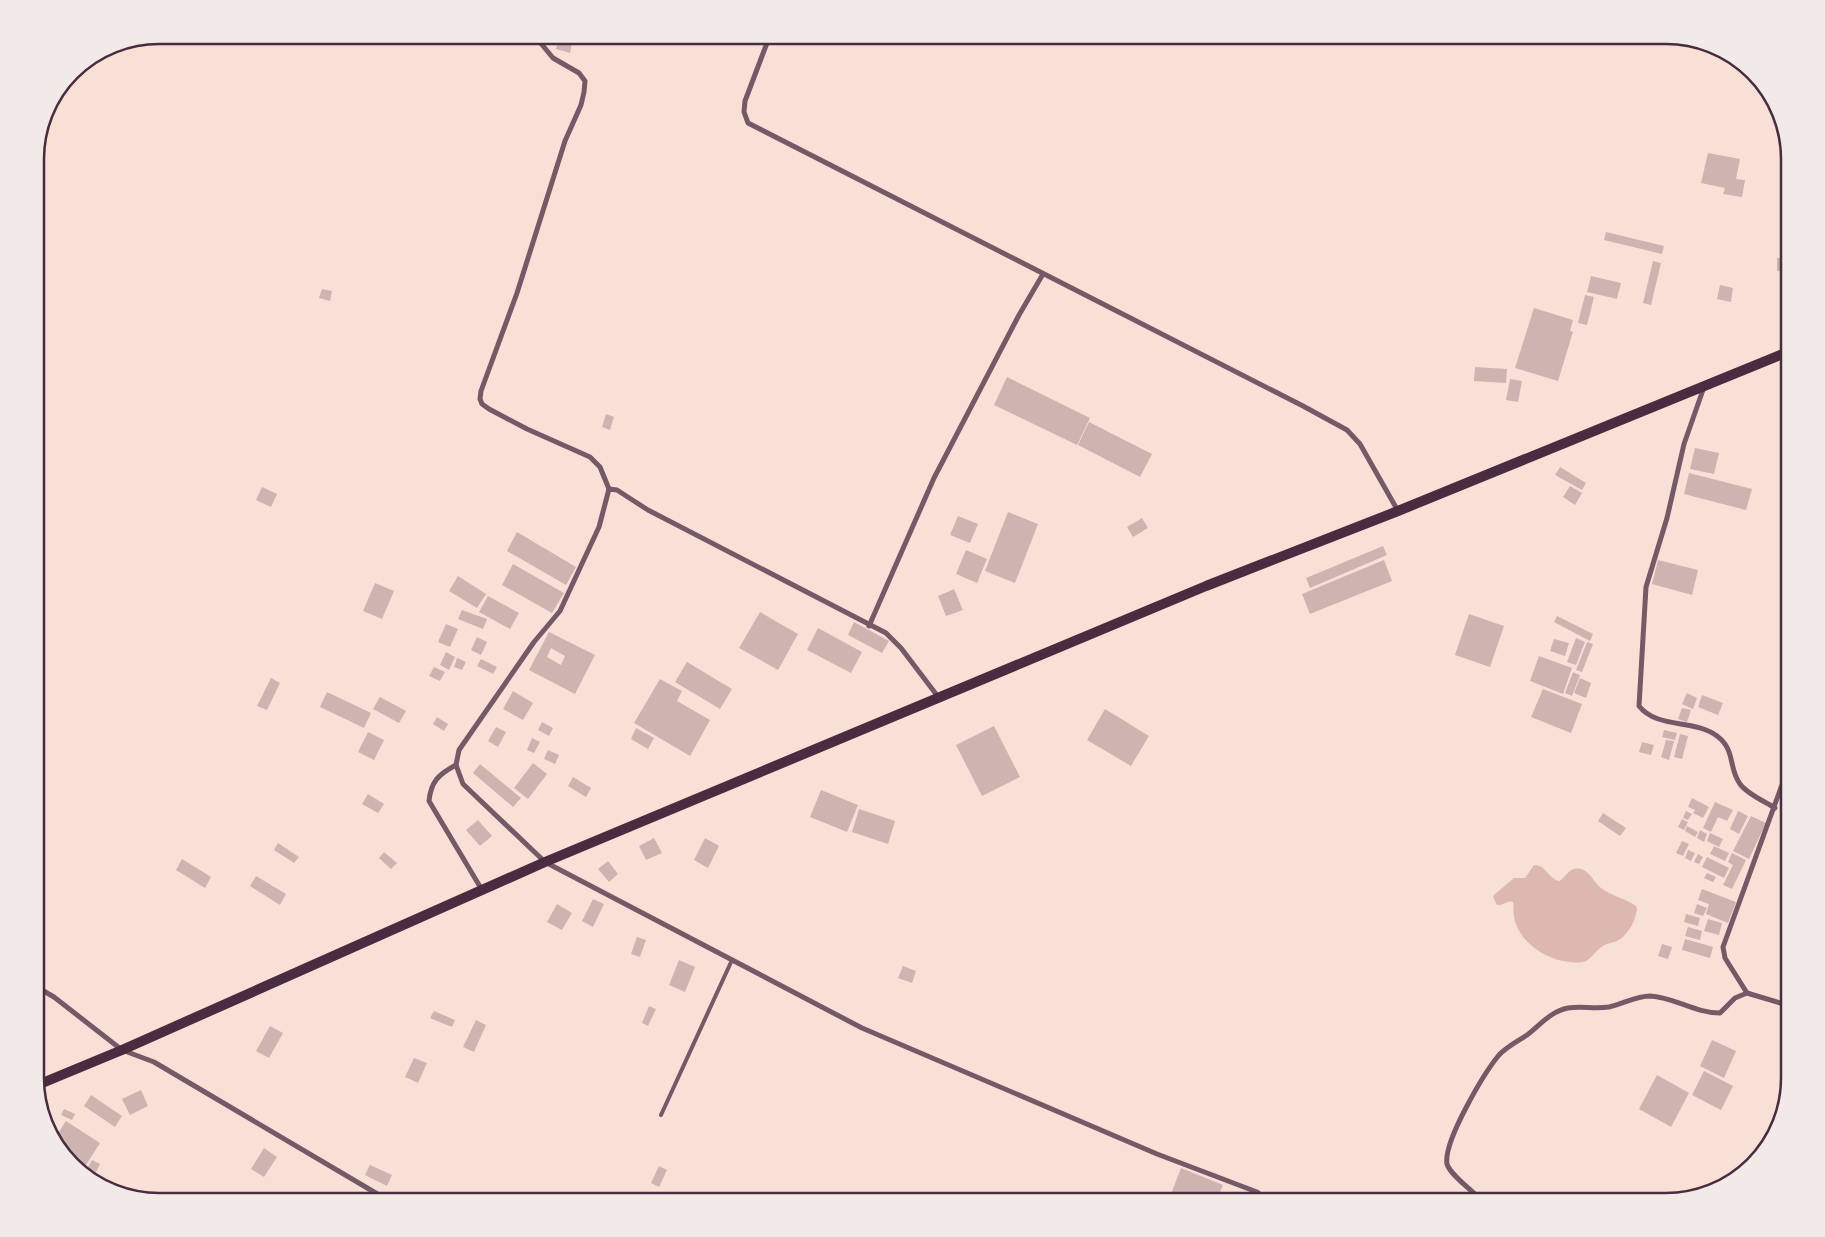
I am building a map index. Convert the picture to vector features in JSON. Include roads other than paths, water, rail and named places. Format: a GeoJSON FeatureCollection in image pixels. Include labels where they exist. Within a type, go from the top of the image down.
{"type":"FeatureCollection","features":[{"type":"Feature","properties":{"kind":"main road"},"geometry":{"type":"LineString","coordinates":[[44,1082],[122,1050],[545,862],[1206,586],[1398,511],[1781,355]]}},
{"type":"Feature","properties":{"kind":"street"},"geometry":{"type":"LineString","coordinates":[[540,44],[553,58],[579,73],[585,81],[584,92],[581,105],[565,141],[517,293],[481,390],[480,399],[482,404],[488,408],[528,429],[590,457],[600,467],[609,489],[599,527],[560,612],[534,642],[459,750],[456,765],[463,784],[545,862],[862,1028],[1158,1154],[1258,1193]]}},
{"type":"Feature","properties":{"kind":"street"},"geometry":{"type":"LineString","coordinates":[[767,44],[745,101],[744,112],[748,123],[808,152],[1347,430],[1360,444],[1398,511]]}},
{"type":"Feature","properties":{"kind":"street"},"geometry":{"type":"LineString","coordinates":[[869,626],[934,478],[1019,315],[1043,274]]}},
{"type":"Feature","properties":{"kind":"street"},"geometry":{"type":"LineString","coordinates":[[1704,387],[1684,444],[1667,518],[1646,587],[1639,706],[1645,714],[1661,720],[1694,726],[1716,735],[1730,751],[1734,772],[1740,784],[1775,808]]}},
{"type":"Feature","properties":{"kind":"street"},"geometry":{"type":"LineString","coordinates":[[609,489],[617,490],[648,510],[886,634],[901,648],[939,698]]}},
{"type":"Feature","properties":{"kind":"street"},"geometry":{"type":"LineString","coordinates":[[456,765],[444,771],[437,778],[430,789],[429,801],[482,890]]}},
{"type":"Feature","properties":{"kind":"street"},"geometry":{"type":"LineString","coordinates":[[1747,993],[1725,958],[1723,947],[1781,791]]}},
{"type":"Feature","properties":{"kind":"street"},"geometry":{"type":"LineString","coordinates":[[44,991],[54,996],[122,1050],[154,1062],[376,1193]]}},
{"type":"Feature","properties":{"kind":"street"},"geometry":{"type":"LineString","coordinates":[[1474,1193],[1453,1173],[1448,1165],[1448,1151],[1459,1122],[1488,1068],[1500,1053],[1556,1012],[1567,1008],[1611,1006],[1649,996],[1709,1013],[1720,1013],[1735,998],[1747,993],[1781,1003]]}},
{"type":"Feature","properties":{"kind":"lane"},"geometry":{"type":"LineString","coordinates":[[661,1115],[732,960]]}}]}
